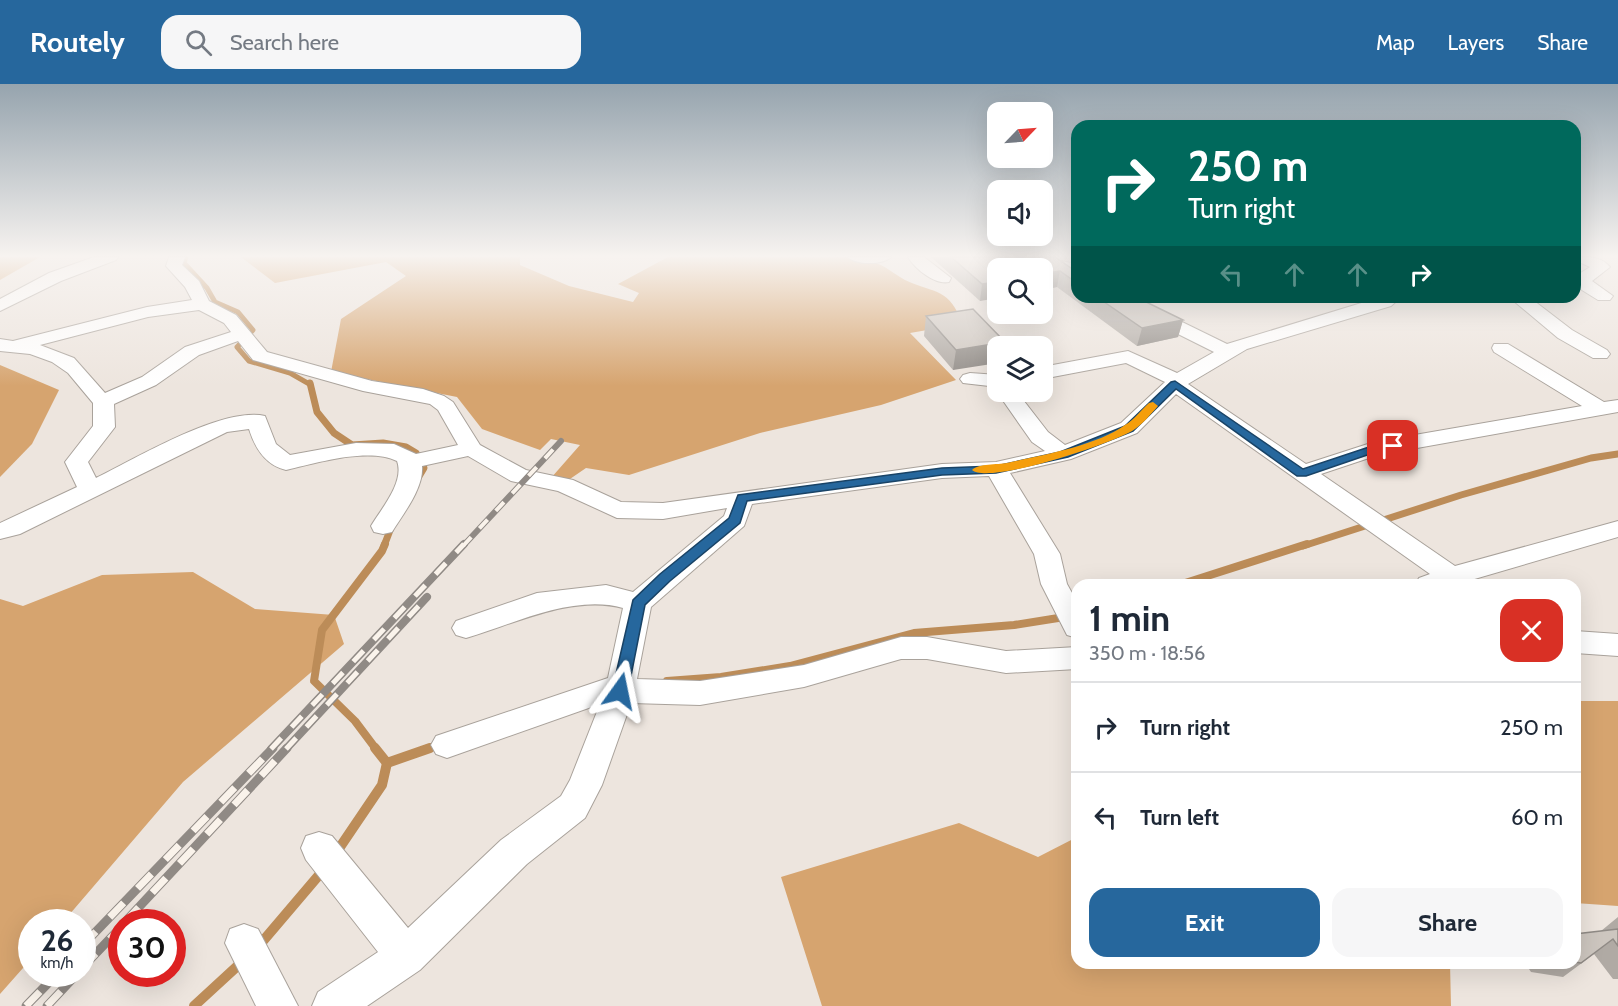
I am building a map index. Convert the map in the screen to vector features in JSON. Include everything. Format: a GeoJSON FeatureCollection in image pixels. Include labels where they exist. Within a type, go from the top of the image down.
{"type":"FeatureCollection","features":[{"type":"Feature","properties":{"kind":"street"},"geometry":{"type":"LineString","coordinates":[[200,300],[202,304]]}},
{"type":"Feature","properties":{"kind":"street"},"geometry":{"type":"LineString","coordinates":[[1130,303],[1226,351]]}},
{"type":"Feature","properties":{"kind":"street"},"geometry":{"type":"LineString","coordinates":[[8,346],[147,312],[202,304],[230,319],[260,356],[370,387],[423,395],[437,400],[446,406],[471,449],[519,476],[565,485],[616,510],[663,512],[742,498],[942,471],[996,469],[1063,454],[1129,428],[1177,382],[1226,351],[1382,303]]}},
{"type":"Feature","properties":{"kind":"street"},"geometry":{"type":"LineString","coordinates":[[1526,303],[1566,334],[1609,354]]}},
{"type":"Feature","properties":{"kind":"street"},"geometry":{"type":"LineString","coordinates":[[103,400],[149,381],[192,351],[216,341],[244,334]]}},
{"type":"Feature","properties":{"kind":"street"},"geometry":{"type":"LineString","coordinates":[[8,346],[59,356],[76,369],[92,393],[103,400]]}},
{"type":"Feature","properties":{"kind":"street"},"geometry":{"type":"LineString","coordinates":[[1501,348],[1605,409],[1618,425]]}},
{"type":"Feature","properties":{"kind":"street"},"geometry":{"type":"LineString","coordinates":[[1575,356],[1609,354]]}},
{"type":"Feature","properties":{"kind":"street"},"geometry":{"type":"LineString","coordinates":[[1053,371],[1128,357],[1177,382],[1302,473],[1436,579]]}},
{"type":"Feature","properties":{"kind":"street"},"geometry":{"type":"LineString","coordinates":[[970,379],[987,380]]}},
{"type":"Feature","properties":{"kind":"street"},"geometry":{"type":"LineString","coordinates":[[90,489],[76,462],[104,427],[103,400]]}},
{"type":"Feature","properties":{"kind":"street"},"geometry":{"type":"LineString","coordinates":[[1014,402],[1040,437],[1063,454]]}},
{"type":"Feature","properties":{"kind":"street"},"geometry":{"type":"LineString","coordinates":[[1302,473],[1374,449],[1605,409]]}},
{"type":"Feature","properties":{"kind":"street"},"geometry":{"type":"LineString","coordinates":[[0,531],[11,528],[222,426],[257,420],[266,447],[286,463],[362,449],[386,449],[402,454],[410,462],[408,481],[383,526]]}},
{"type":"Feature","properties":{"kind":"street"},"geometry":{"type":"LineString","coordinates":[[410,462],[471,449]]}},
{"type":"Feature","properties":{"kind":"street"},"geometry":{"type":"LineString","coordinates":[[996,469],[1047,554],[1054,584],[1071,617]]}},
{"type":"Feature","properties":{"kind":"street"},"geometry":{"type":"LineString","coordinates":[[332,1006],[406,956],[514,852],[573,807],[585,785],[620,691],[638,603],[735,520],[742,498]]}},
{"type":"Feature","properties":{"kind":"street"},"geometry":{"type":"LineString","coordinates":[[1446,579],[1618,529]]}},
{"type":"Feature","properties":{"kind":"street"},"geometry":{"type":"LineString","coordinates":[[466,628],[537,603],[606,594],[638,603]]}},
{"type":"Feature","properties":{"kind":"street"},"geometry":{"type":"LineString","coordinates":[[1581,642],[1618,645]]}},
{"type":"Feature","properties":{"kind":"street"},"geometry":{"type":"LineString","coordinates":[[447,746],[604,690],[700,693],[804,676],[902,648],[927,648],[1006,662],[1071,658]]}},
{"type":"Feature","properties":{"kind":"street"},"geometry":{"type":"LineString","coordinates":[[319,848],[406,956]]}},
{"type":"Feature","properties":{"kind":"street"},"geometry":{"type":"LineString","coordinates":[[244,943],[278,1006]]}},
{"type":"Feature","properties":{"kind":"shaded area"},"geometry":{"type":"Polygon","coordinates":[[[370,300],[625,300],[633,302],[634,300],[949,300],[962,324],[910,333],[956,380],[881,405],[760,433],[629,475],[586,468],[567,481],[551,478],[580,445],[551,439],[540,450],[482,429],[457,397],[331,372],[341,319],[370,300]]]}},
{"type":"Feature","properties":{"kind":"shaded area"},"geometry":{"type":"Polygon","coordinates":[[[0,365],[59,390],[32,444],[0,477],[0,365]]]}},
{"type":"Feature","properties":{"kind":"shaded area"},"geometry":{"type":"Polygon","coordinates":[[[193,572],[255,609],[334,615],[344,644],[183,782],[74,909],[18,909],[18,974],[0,994],[0,599],[23,606],[102,575],[193,572]]]}},
{"type":"Feature","properties":{"kind":"shaded area"},"geometry":{"type":"Polygon","coordinates":[[[1581,701],[1618,701],[1618,906],[1581,903],[1581,701]]]}},
{"type":"Feature","properties":{"kind":"shaded area"},"geometry":{"type":"Polygon","coordinates":[[[959,823],[1038,857],[1071,840],[1071,969],[1450,969],[1451,1006],[822,1006],[781,877],[959,823]]]}},
{"type":"Feature","properties":{"kind":"building"},"geometry":{"type":"Polygon","coordinates":[[[1106,303],[1148,303],[1183,320],[1142,328],[1106,303]]]}},
{"type":"Feature","properties":{"kind":"building"},"geometry":{"type":"Polygon","coordinates":[[[973,309],[999,336],[987,336],[987,345],[956,350],[926,316],[973,309]]]}},
{"type":"Feature","properties":{"kind":"building"},"geometry":{"type":"Polygon","coordinates":[[[1618,929],[1618,946],[1613,939],[1581,963],[1581,933],[1618,929]]]}},
{"type":"Feature","properties":{"kind":"waterway"},"geometry":{"type":"LineString","coordinates":[[214,300],[238,312],[253,330],[237,347],[249,361],[290,373],[310,385]]}},
{"type":"Feature","properties":{"kind":"waterway"},"geometry":{"type":"LineString","coordinates":[[310,385],[317,412],[334,433],[352,445],[383,443],[406,447],[416,453],[424,468],[418,478]]}},
{"type":"Feature","properties":{"kind":"waterway"},"geometry":{"type":"LineString","coordinates":[[1303,546],[1461,495],[1591,458],[1618,454]]}},
{"type":"Feature","properties":{"kind":"waterway"},"geometry":{"type":"LineString","coordinates":[[384,546],[392,525]]}},
{"type":"Feature","properties":{"kind":"waterway"},"geometry":{"type":"LineString","coordinates":[[376,749],[355,721],[314,681],[322,630],[385,544]]}},
{"type":"Feature","properties":{"kind":"waterway"},"geometry":{"type":"LineString","coordinates":[[1198,579],[1307,544]]}},
{"type":"Feature","properties":{"kind":"waterway"},"geometry":{"type":"LineString","coordinates":[[667,681],[721,677],[790,666],[914,633],[1014,625],[1071,616]]}},
{"type":"Feature","properties":{"kind":"waterway"},"geometry":{"type":"LineString","coordinates":[[426,749],[440,744]]}},
{"type":"Feature","properties":{"kind":"waterway"},"geometry":{"type":"LineString","coordinates":[[375,748],[387,763]]}},
{"type":"Feature","properties":{"kind":"waterway"},"geometry":{"type":"LineString","coordinates":[[387,763],[430,748]]}},
{"type":"Feature","properties":{"kind":"waterway"},"geometry":{"type":"LineString","coordinates":[[336,853],[382,785],[387,763]]}},
{"type":"Feature","properties":{"kind":"waterway"},"geometry":{"type":"LineString","coordinates":[[257,948],[325,868]]}},
{"type":"Feature","properties":{"kind":"waterway"},"geometry":{"type":"LineString","coordinates":[[194,1006],[244,960]]}},
{"type":"Feature","properties":{"kind":"railway"},"geometry":{"type":"LineString","coordinates":[[463,546],[561,441]]}},
{"type":"Feature","properties":{"kind":"railway"},"geometry":{"type":"LineString","coordinates":[[271,749],[464,544]]}},
{"type":"Feature","properties":{"kind":"railway"},"geometry":{"type":"LineString","coordinates":[[286,749],[427,597]]}},
{"type":"Feature","properties":{"kind":"railway"},"geometry":{"type":"LineString","coordinates":[[96,931],[273,748]]}},
{"type":"Feature","properties":{"kind":"railway"},"geometry":{"type":"LineString","coordinates":[[137,909],[287,748]]}},
{"type":"Feature","properties":{"kind":"railway"},"geometry":{"type":"LineString","coordinates":[[96,953],[108,941]]}},
{"type":"Feature","properties":{"kind":"railway"},"geometry":{"type":"LineString","coordinates":[[26,1006],[44,987]]}},
{"type":"Feature","properties":{"kind":"railway"},"geometry":{"type":"LineString","coordinates":[[47,1006],[65,987]]}},
{"type":"Feature","properties":{"kind":"slow traffic"},"geometry":{"type":"LineString","coordinates":[[978,470],[996,469],[1063,454],[1102,440],[1129,428],[1153,406]]}},
{"type":"Feature","properties":{"kind":"route"},"geometry":{"type":"LineString","coordinates":[[620,691],[638,603],[735,520],[742,498],[942,471],[996,469],[1063,454],[1129,428],[1175,384],[1302,473],[1374,449],[1393,446]]}}]}
